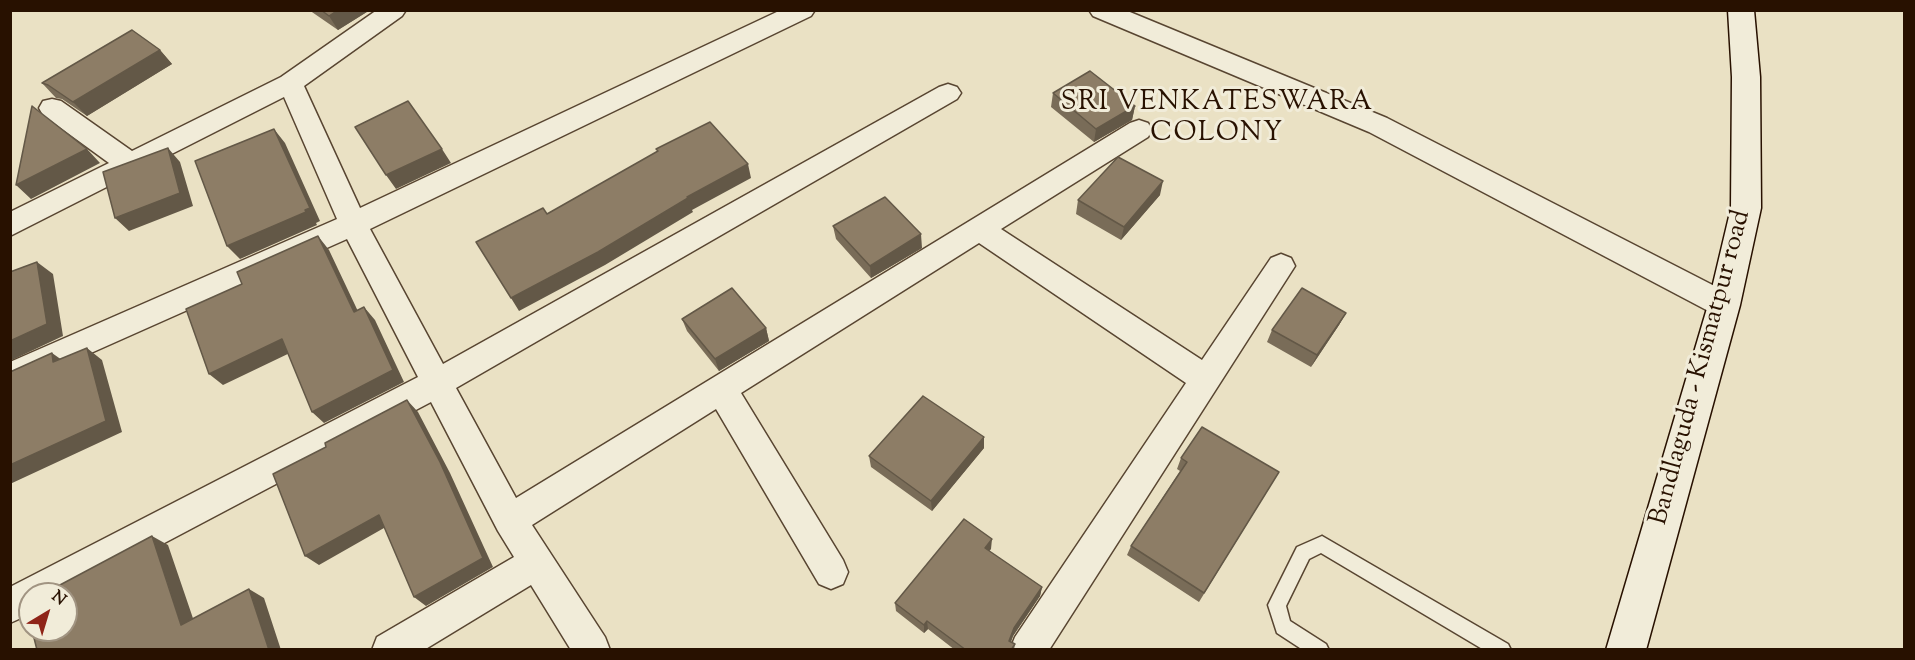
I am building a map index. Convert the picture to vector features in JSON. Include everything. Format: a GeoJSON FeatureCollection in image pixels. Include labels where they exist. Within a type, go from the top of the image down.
{"type":"FeatureCollection","features":[{"type":"Feature","properties":{"kind":"street"},"geometry":{"type":"LineString","coordinates":[[10,225],[290,83],[394,10]]}},
{"type":"Feature","properties":{"kind":"street"},"geometry":{"type":"LineString","coordinates":[[10,376],[353,224],[803,10]]}},
{"type":"Feature","properties":{"kind":"street"},"geometry":{"type":"LineString","coordinates":[[1101,10],[1378,125],[1724,305]]}},
{"type":"Feature","properties":{"kind":"street","name":"Bandlaguda - Kismatpur road"},"geometry":{"type":"LineString","coordinates":[[1626,650],[1724,305],[1746,208],[1746,77],[1741,10]]}},
{"type":"Feature","properties":{"kind":"street"},"geometry":{"type":"LineString","coordinates":[[290,83],[353,224],[437,383],[510,520],[592,650]]}},
{"type":"Feature","properties":{"kind":"street"},"geometry":{"type":"LineString","coordinates":[[57,582],[437,383],[948,93]]}},
{"type":"Feature","properties":{"kind":"street"},"geometry":{"type":"LineString","coordinates":[[52,108],[130,164]]}},
{"type":"Feature","properties":{"kind":"street"},"geometry":{"type":"LineString","coordinates":[[510,520],[1139,130]]}},
{"type":"Feature","properties":{"kind":"street"},"geometry":{"type":"LineString","coordinates":[[979,229],[1207,380]]}},
{"type":"Feature","properties":{"kind":"street"},"geometry":{"type":"LineString","coordinates":[[1028,650],[1281,266]]}},
{"type":"Feature","properties":{"kind":"street"},"geometry":{"type":"LineString","coordinates":[[721,389],[831,572]]}},
{"type":"Feature","properties":{"kind":"street"},"geometry":{"type":"LineString","coordinates":[[390,650],[537,562]]}},
{"type":"Feature","properties":{"kind":"lane"},"geometry":{"type":"LineString","coordinates":[[1320,650],[1283,627],[1276,605],[1303,553],[1322,544],[1502,650]]}},
{"type":"Feature","properties":{"kind":"building"},"geometry":{"type":"Polygon","coordinates":[[[321,10],[338,10],[329,16],[321,10]]]}},
{"type":"Feature","properties":{"kind":"building"},"geometry":{"type":"Polygon","coordinates":[[[132,30],[160,50],[73,102],[42,83],[132,30]]]}},
{"type":"Feature","properties":{"kind":"building"},"geometry":{"type":"Polygon","coordinates":[[[1090,71],[1135,106],[1096,129],[1053,93],[1090,71]]]}},
{"type":"Feature","properties":{"kind":"building"},"geometry":{"type":"Polygon","coordinates":[[[408,101],[442,149],[386,175],[355,127],[408,101]]]}},
{"type":"Feature","properties":{"kind":"building"},"geometry":{"type":"Polygon","coordinates":[[[32,106],[87,149],[16,185],[32,106]]]}},
{"type":"Feature","properties":{"kind":"building"},"geometry":{"type":"Polygon","coordinates":[[[710,122],[748,164],[687,197],[598,252],[511,298],[476,242],[543,208],[547,214],[658,151],[656,149],[710,122]]]}},
{"type":"Feature","properties":{"kind":"building"},"geometry":{"type":"Polygon","coordinates":[[[274,129],[310,208],[305,210],[306,212],[227,246],[195,161],[274,129]]]}},
{"type":"Feature","properties":{"kind":"building"},"geometry":{"type":"Polygon","coordinates":[[[168,148],[180,193],[115,218],[103,172],[168,148]]]}},
{"type":"Feature","properties":{"kind":"building"},"geometry":{"type":"Polygon","coordinates":[[[1118,157],[1163,181],[1124,227],[1078,200],[1118,157]]]}},
{"type":"Feature","properties":{"kind":"building"},"geometry":{"type":"Polygon","coordinates":[[[885,197],[921,234],[870,266],[833,226],[885,197]]]}},
{"type":"Feature","properties":{"kind":"building"},"geometry":{"type":"Polygon","coordinates":[[[318,236],[354,312],[364,307],[393,370],[312,412],[282,339],[209,374],[186,309],[242,284],[237,272],[318,236]]]}},
{"type":"Feature","properties":{"kind":"building"},"geometry":{"type":"Polygon","coordinates":[[[37,262],[47,324],[10,341],[10,272],[37,262]]]}},
{"type":"Feature","properties":{"kind":"building"},"geometry":{"type":"Polygon","coordinates":[[[732,288],[766,328],[715,359],[682,319],[732,288]]]}},
{"type":"Feature","properties":{"kind":"building"},"geometry":{"type":"Polygon","coordinates":[[[1302,288],[1346,313],[1317,355],[1272,330],[1302,288]]]}},
{"type":"Feature","properties":{"kind":"building"},"geometry":{"type":"Polygon","coordinates":[[[87,348],[106,421],[10,465],[10,372],[52,353],[53,362],[87,348]]]}},
{"type":"Feature","properties":{"kind":"building"},"geometry":{"type":"Polygon","coordinates":[[[923,396],[984,437],[931,501],[869,456],[923,396]]]}},
{"type":"Feature","properties":{"kind":"building"},"geometry":{"type":"Polygon","coordinates":[[[407,400],[440,462],[483,558],[414,597],[379,515],[305,556],[273,474],[326,447],[325,443],[407,400]]]}},
{"type":"Feature","properties":{"kind":"building"},"geometry":{"type":"Polygon","coordinates":[[[1202,427],[1279,472],[1204,593],[1131,546],[1187,462],[1181,458],[1202,427]]]}},
{"type":"Feature","properties":{"kind":"building"},"geometry":{"type":"Polygon","coordinates":[[[964,519],[992,539],[985,548],[1042,587],[1014,628],[1009,641],[1015,644],[1011,650],[966,650],[927,621],[924,625],[895,603],[964,519]]]}},
{"type":"Feature","properties":{"kind":"building"},"geometry":{"type":"Polygon","coordinates":[[[152,536],[181,625],[249,589],[269,650],[37,650],[35,642],[78,642],[78,582],[66,582],[152,536]]]}},
{"type":"Feature","properties":{"kind":"district","name":"SRI VENKATESWARA COLONY"},"geometry":{"type":"Point","coordinates":[1217,120]}}]}
